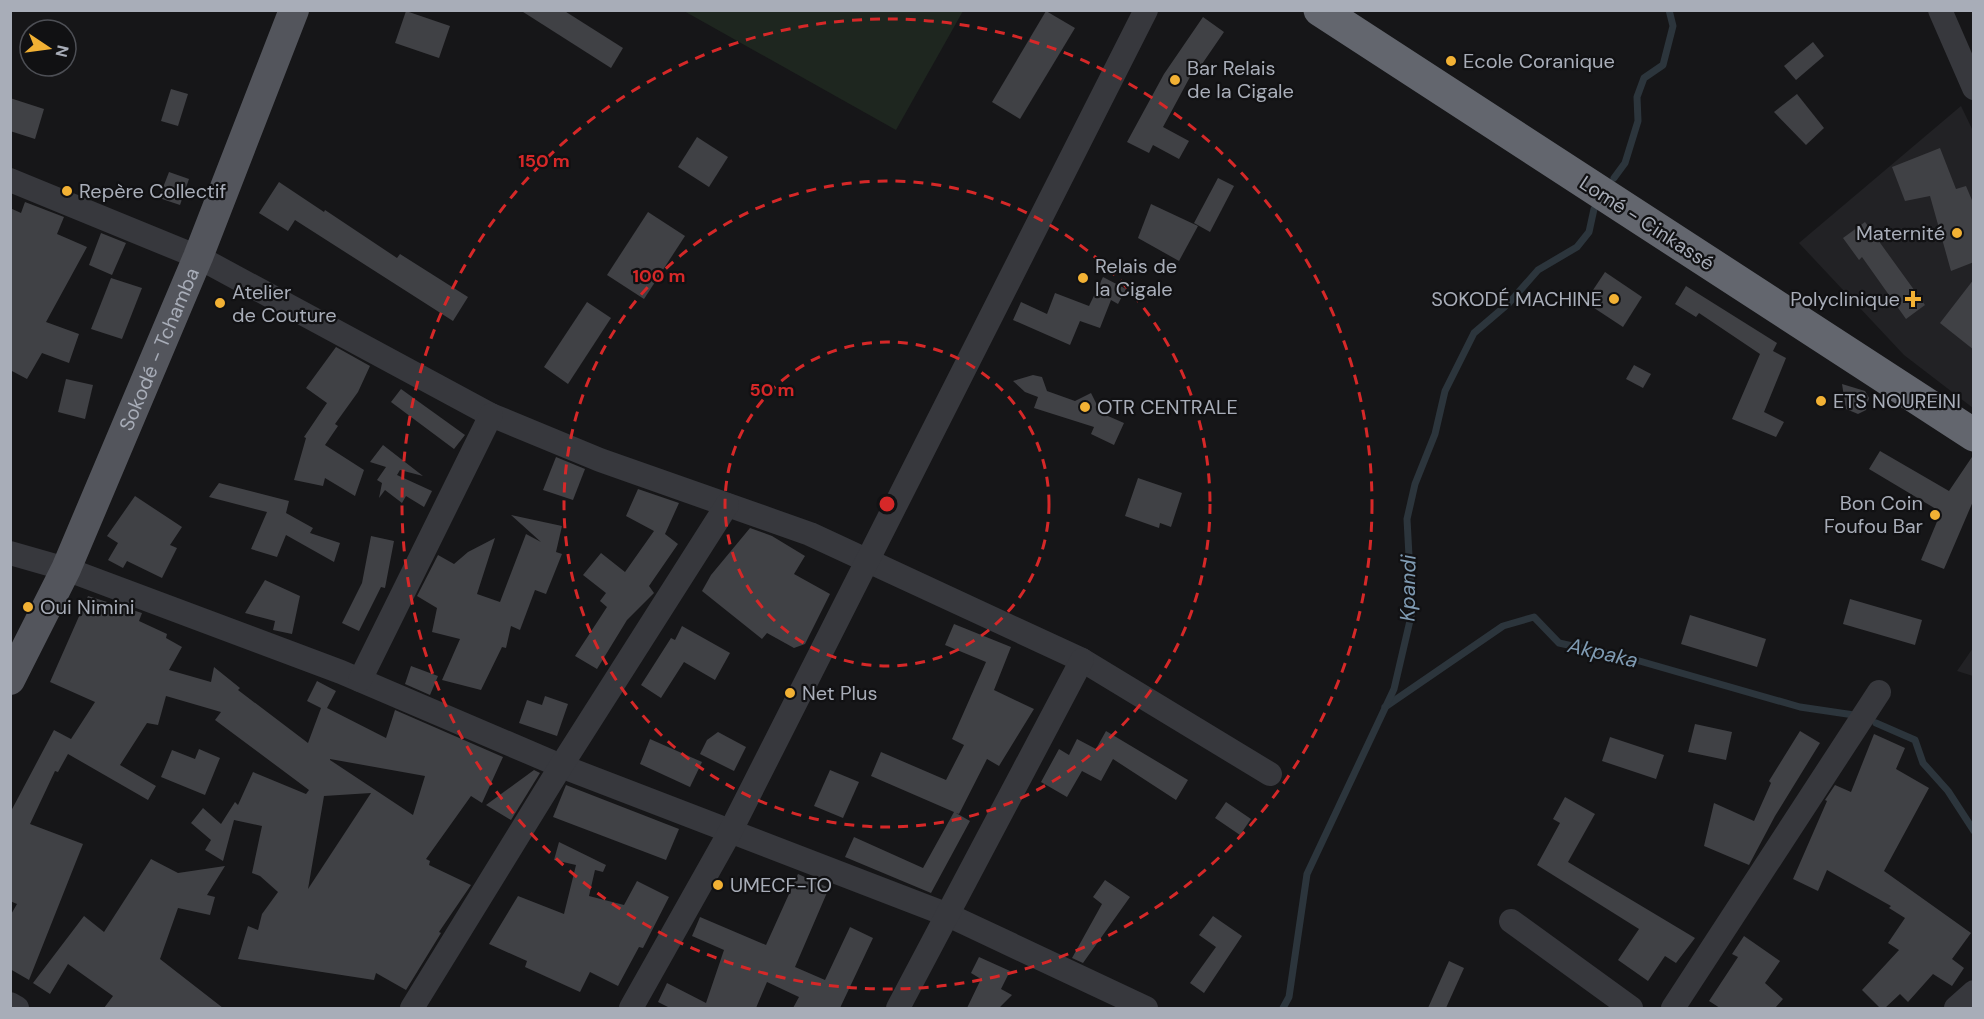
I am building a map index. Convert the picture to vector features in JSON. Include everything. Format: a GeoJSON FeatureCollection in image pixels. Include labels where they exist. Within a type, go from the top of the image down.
{"type":"FeatureCollection","features":[{"type":"Feature","properties":{"kind":"highway","name":"Lomé - Cinkassé"},"geometry":{"type":"LineString","coordinates":[[1320,10],[1974,435]]}},
{"type":"Feature","properties":{"kind":"main road","name":"Sokodé - Tchamba"},"geometry":{"type":"LineString","coordinates":[[10,680],[66,569],[198,257],[294,10]]}},
{"type":"Feature","properties":{"kind":"street"},"geometry":{"type":"LineString","coordinates":[[631,1008],[730,832],[1146,10]]}},
{"type":"Feature","properties":{"kind":"street"},"geometry":{"type":"LineString","coordinates":[[1940,10],[1974,88]]}},
{"type":"Feature","properties":{"kind":"street"},"geometry":{"type":"LineString","coordinates":[[10,180],[198,257],[490,415],[600,460],[810,534],[1082,660],[1270,774]]}},
{"type":"Feature","properties":{"kind":"street"},"geometry":{"type":"LineString","coordinates":[[360,680],[490,415]]}},
{"type":"Feature","properties":{"kind":"street"},"geometry":{"type":"LineString","coordinates":[[412,1008],[561,766],[727,505]]}},
{"type":"Feature","properties":{"kind":"street"},"geometry":{"type":"LineString","coordinates":[[10,553],[66,569],[360,680],[561,766],[948,915],[1146,1008]]}},
{"type":"Feature","properties":{"kind":"street"},"geometry":{"type":"LineString","coordinates":[[898,1008],[1082,660]]}},
{"type":"Feature","properties":{"kind":"street"},"geometry":{"type":"LineString","coordinates":[[1673,1008],[1879,692]]}},
{"type":"Feature","properties":{"kind":"street"},"geometry":{"type":"LineString","coordinates":[[1511,921],[1631,1008]]}},
{"type":"Feature","properties":{"kind":"street"},"geometry":{"type":"LineString","coordinates":[[1956,1008],[1974,992]]}},
{"type":"Feature","properties":{"kind":"street"},"geometry":{"type":"LineString","coordinates":[[10,1004],[17,1008]]}},
{"type":"Feature","properties":{"kind":"shaded area"},"geometry":{"type":"Polygon","coordinates":[[[963,10],[896,130],[684,11],[963,10]]]}},
{"type":"Feature","properties":{"kind":"shaded area","name":"Polyclinique"},"geometry":{"type":"Polygon","coordinates":[[[1961,106],[1974,133],[1973,408],[1904,355],[1799,243],[1961,106]]]}},
{"type":"Feature","properties":{"kind":"shaded area"},"geometry":{"type":"Polygon","coordinates":[[[1973,648],[1973,676],[1957,671],[1973,648]]]}},
{"type":"Feature","properties":{"kind":"building"},"geometry":{"type":"Polygon","coordinates":[[[520,10],[563,10],[623,48],[611,68],[520,10]]]}},
{"type":"Feature","properties":{"kind":"building"},"geometry":{"type":"Polygon","coordinates":[[[406,11],[450,26],[439,58],[395,43],[406,11]]]}},
{"type":"Feature","properties":{"kind":"building"},"geometry":{"type":"Polygon","coordinates":[[[1046,11],[1075,28],[1020,119],[992,102],[1046,11]]]}},
{"type":"Feature","properties":{"kind":"building"},"geometry":{"type":"Polygon","coordinates":[[[1203,17],[1224,32],[1200,67],[1197,64],[1163,127],[1189,141],[1179,159],[1153,145],[1149,153],[1127,142],[1164,74],[1203,17]]]}},
{"type":"Feature","properties":{"kind":"building"},"geometry":{"type":"Polygon","coordinates":[[[1813,42],[1824,56],[1796,80],[1784,66],[1813,42]]]}},
{"type":"Feature","properties":{"kind":"building"},"geometry":{"type":"Polygon","coordinates":[[[171,89],[188,94],[178,126],[161,121],[171,89]]]}},
{"type":"Feature","properties":{"kind":"building"},"geometry":{"type":"Polygon","coordinates":[[[1797,94],[1824,128],[1806,145],[1774,112],[1797,94]]]}},
{"type":"Feature","properties":{"kind":"building"},"geometry":{"type":"Polygon","coordinates":[[[10,98],[44,109],[35,139],[10,131],[10,98]]]}},
{"type":"Feature","properties":{"kind":"building"},"geometry":{"type":"Polygon","coordinates":[[[697,137],[728,157],[709,187],[678,167],[697,137]]]}},
{"type":"Feature","properties":{"kind":"building"},"geometry":{"type":"Polygon","coordinates":[[[1940,148],[1956,189],[1966,186],[1974,205],[1974,262],[1951,271],[1930,196],[1905,201],[1892,167],[1940,148]]]}},
{"type":"Feature","properties":{"kind":"building"},"geometry":{"type":"Polygon","coordinates":[[[169,172],[189,179],[180,205],[159,198],[169,172]]]}},
{"type":"Feature","properties":{"kind":"building"},"geometry":{"type":"Polygon","coordinates":[[[1218,178],[1234,186],[1210,232],[1194,223],[1218,178]]]}},
{"type":"Feature","properties":{"kind":"building"},"geometry":{"type":"Polygon","coordinates":[[[279,182],[397,258],[400,254],[468,297],[453,321],[295,220],[288,231],[259,213],[279,182]]]}},
{"type":"Feature","properties":{"kind":"building"},"geometry":{"type":"Polygon","coordinates":[[[25,202],[64,217],[57,234],[87,247],[46,322],[79,334],[69,363],[42,353],[27,379],[10,370],[10,208],[21,213],[25,202]]]}},
{"type":"Feature","properties":{"kind":"building"},"geometry":{"type":"Polygon","coordinates":[[[1151,204],[1198,226],[1179,261],[1138,238],[1151,204]]]}},
{"type":"Feature","properties":{"kind":"building"},"geometry":{"type":"Polygon","coordinates":[[[648,212],[685,236],[644,299],[607,275],[648,212]]]}},
{"type":"Feature","properties":{"kind":"building"},"geometry":{"type":"Polygon","coordinates":[[[1865,222],[1925,305],[1906,319],[1862,257],[1859,260],[1843,238],[1865,222]]]}},
{"type":"Feature","properties":{"kind":"building"},"geometry":{"type":"Polygon","coordinates":[[[101,233],[126,243],[112,275],[89,265],[101,233]]]}},
{"type":"Feature","properties":{"kind":"building"},"geometry":{"type":"Polygon","coordinates":[[[1605,272],[1642,297],[1623,327],[1585,302],[1605,272]]]}},
{"type":"Feature","properties":{"kind":"building"},"geometry":{"type":"Polygon","coordinates":[[[1103,277],[1126,289],[1118,304],[1111,300],[1100,328],[1080,321],[1070,345],[1013,320],[1021,302],[1047,314],[1055,293],[1089,306],[1103,277]]]}},
{"type":"Feature","properties":{"kind":"building"},"geometry":{"type":"Polygon","coordinates":[[[111,278],[142,288],[122,339],[91,329],[111,278]]]}},
{"type":"Feature","properties":{"kind":"building"},"geometry":{"type":"Polygon","coordinates":[[[1974,279],[1974,350],[1940,323],[1974,279]]]}},
{"type":"Feature","properties":{"kind":"building"},"geometry":{"type":"Polygon","coordinates":[[[1686,286],[1777,343],[1773,351],[1786,358],[1764,412],[1784,422],[1776,437],[1732,419],[1760,354],[1699,313],[1696,317],[1675,304],[1686,286]]]}},
{"type":"Feature","properties":{"kind":"building"},"geometry":{"type":"Polygon","coordinates":[[[587,302],[611,318],[568,384],[544,367],[587,302]]]}},
{"type":"Feature","properties":{"kind":"building"},"geometry":{"type":"Polygon","coordinates":[[[336,347],[370,366],[358,392],[335,424],[338,426],[325,445],[364,470],[355,496],[325,478],[323,486],[294,480],[306,438],[304,437],[327,403],[306,388],[336,347]]]}},
{"type":"Feature","properties":{"kind":"building"},"geometry":{"type":"Polygon","coordinates":[[[1634,365],[1651,374],[1643,388],[1626,379],[1634,365]]]}},
{"type":"Feature","properties":{"kind":"building"},"geometry":{"type":"Polygon","coordinates":[[[1033,375],[1042,377],[1047,391],[1075,401],[1091,393],[1101,413],[1124,423],[1114,445],[1091,434],[1094,427],[1034,408],[1038,397],[1025,392],[1013,381],[1033,375]]]}},
{"type":"Feature","properties":{"kind":"building"},"geometry":{"type":"Polygon","coordinates":[[[66,379],[93,385],[85,419],[58,412],[66,379]]]}},
{"type":"Feature","properties":{"kind":"building"},"geometry":{"type":"Polygon","coordinates":[[[1842,384],[1865,391],[1869,398],[1866,410],[1858,414],[1846,409],[1842,384]]]}},
{"type":"Feature","properties":{"kind":"building"},"geometry":{"type":"Polygon","coordinates":[[[401,389],[465,435],[454,449],[391,402],[401,389]]]}},
{"type":"Feature","properties":{"kind":"building"},"geometry":{"type":"Polygon","coordinates":[[[383,445],[423,476],[400,470],[397,475],[432,491],[424,507],[406,496],[402,503],[385,490],[379,498],[382,483],[377,480],[386,467],[370,462],[383,445]]]}},
{"type":"Feature","properties":{"kind":"building"},"geometry":{"type":"Polygon","coordinates":[[[1880,451],[1949,491],[1974,454],[1974,499],[1944,569],[1921,560],[1941,512],[1869,469],[1880,451]]]}},
{"type":"Feature","properties":{"kind":"building"},"geometry":{"type":"Polygon","coordinates":[[[556,457],[585,469],[573,500],[543,490],[556,457]]]}},
{"type":"Feature","properties":{"kind":"building"},"geometry":{"type":"Polygon","coordinates":[[[1138,478],[1182,493],[1171,527],[1160,523],[1159,528],[1125,516],[1138,478]]]}},
{"type":"Feature","properties":{"kind":"building"},"geometry":{"type":"Polygon","coordinates":[[[219,483],[289,501],[286,513],[313,528],[310,533],[340,543],[334,562],[286,535],[277,557],[251,549],[267,512],[209,497],[219,483]]]}},
{"type":"Feature","properties":{"kind":"building"},"geometry":{"type":"Polygon","coordinates":[[[638,489],[679,503],[665,534],[678,544],[649,586],[654,593],[627,620],[597,669],[575,656],[607,607],[600,601],[606,593],[583,575],[601,553],[625,572],[654,531],[626,516],[638,489]]]}},
{"type":"Feature","properties":{"kind":"building"},"geometry":{"type":"Polygon","coordinates":[[[135,496],[182,527],[170,545],[177,548],[162,578],[127,561],[123,568],[108,560],[118,543],[107,536],[135,496]]]}},
{"type":"Feature","properties":{"kind":"building"},"geometry":{"type":"Polygon","coordinates":[[[511,515],[562,526],[556,552],[562,554],[546,594],[535,590],[520,630],[511,626],[506,648],[502,647],[481,690],[442,680],[460,639],[432,632],[437,608],[417,596],[438,555],[454,564],[468,552],[495,538],[477,594],[500,602],[526,534],[541,542],[511,515]]]}},
{"type":"Feature","properties":{"kind":"building"},"geometry":{"type":"Polygon","coordinates":[[[750,528],[772,536],[805,556],[794,574],[830,594],[805,644],[794,648],[767,633],[762,639],[702,591],[711,575],[750,528]]]}},
{"type":"Feature","properties":{"kind":"building"},"geometry":{"type":"Polygon","coordinates":[[[371,536],[394,541],[385,588],[381,587],[359,631],[342,623],[362,583],[371,536]]]}},
{"type":"Feature","properties":{"kind":"building"},"geometry":{"type":"Polygon","coordinates":[[[265,580],[300,596],[292,634],[273,630],[275,621],[245,613],[265,580]]]}},
{"type":"Feature","properties":{"kind":"building"},"geometry":{"type":"Polygon","coordinates":[[[88,596],[142,613],[139,621],[167,634],[166,638],[182,647],[169,670],[211,682],[214,667],[240,688],[238,690],[308,743],[321,708],[307,701],[317,681],[336,691],[327,708],[386,738],[395,710],[503,757],[482,803],[471,796],[426,859],[430,861],[429,865],[471,885],[439,932],[441,933],[406,990],[376,973],[374,980],[238,959],[248,926],[258,930],[262,914],[278,892],[260,876],[252,873],[262,826],[234,820],[223,861],[205,850],[211,840],[191,823],[203,808],[221,824],[235,802],[238,805],[253,772],[306,794],[309,790],[215,720],[221,712],[166,696],[158,725],[147,723],[120,765],[156,786],[148,800],[68,754],[58,772],[55,771],[30,824],[83,844],[29,980],[10,969],[10,916],[17,904],[10,901],[10,813],[54,730],[71,739],[95,702],[50,682],[88,596]],[[330,760],[413,815],[425,776],[330,760]],[[371,793],[324,796],[308,889],[371,793]]]}},
{"type":"Feature","properties":{"kind":"building"},"geometry":{"type":"Polygon","coordinates":[[[1850,599],[1922,620],[1915,645],[1843,624],[1850,599]]]}},
{"type":"Feature","properties":{"kind":"building"},"geometry":{"type":"Polygon","coordinates":[[[1690,615],[1766,639],[1757,667],[1681,644],[1690,615]]]}},
{"type":"Feature","properties":{"kind":"building"},"geometry":{"type":"Polygon","coordinates":[[[954,624],[1011,647],[994,690],[1034,709],[999,766],[987,759],[959,814],[956,813],[970,821],[931,893],[845,857],[854,837],[923,868],[954,812],[871,776],[881,752],[946,780],[964,745],[952,739],[986,662],[945,645],[954,624]]]}},
{"type":"Feature","properties":{"kind":"building"},"geometry":{"type":"Polygon","coordinates":[[[682,626],[730,653],[715,680],[684,662],[661,698],[641,685],[671,638],[675,640],[682,626]]]}},
{"type":"Feature","properties":{"kind":"building"},"geometry":{"type":"Polygon","coordinates":[[[411,666],[438,676],[430,695],[405,684],[411,666]]]}},
{"type":"Feature","properties":{"kind":"building"},"geometry":{"type":"Polygon","coordinates":[[[545,696],[568,704],[557,736],[519,723],[527,700],[542,705],[545,696]]]}},
{"type":"Feature","properties":{"kind":"building"},"geometry":{"type":"Polygon","coordinates":[[[1695,724],[1732,732],[1726,760],[1688,752],[1695,724]]]}},
{"type":"Feature","properties":{"kind":"building"},"geometry":{"type":"Polygon","coordinates":[[[1106,731],[1188,780],[1176,800],[1113,759],[1101,781],[1082,771],[1067,797],[1041,782],[1059,749],[1069,755],[1077,739],[1096,749],[1106,731]]]}},
{"type":"Feature","properties":{"kind":"building"},"geometry":{"type":"Polygon","coordinates":[[[1800,731],[1820,743],[1775,816],[1749,865],[1704,846],[1714,803],[1754,821],[1771,783],[1769,781],[1800,731]]]}},
{"type":"Feature","properties":{"kind":"building"},"geometry":{"type":"Polygon","coordinates":[[[718,732],[746,747],[734,771],[700,754],[707,740],[718,732]]]}},
{"type":"Feature","properties":{"kind":"building"},"geometry":{"type":"Polygon","coordinates":[[[1874,734],[1905,748],[1896,769],[1929,788],[1884,871],[1971,933],[1952,959],[1964,968],[1952,986],[1933,974],[1908,1002],[1900,994],[1885,1008],[1880,1008],[1862,990],[1899,950],[1888,943],[1905,918],[1889,908],[1891,906],[1827,870],[1818,891],[1793,879],[1827,801],[1825,800],[1835,785],[1851,792],[1874,734]]]}},
{"type":"Feature","properties":{"kind":"building"},"geometry":{"type":"Polygon","coordinates":[[[1610,737],[1664,755],[1656,779],[1602,761],[1610,737]]]}},
{"type":"Feature","properties":{"kind":"building"},"geometry":{"type":"Polygon","coordinates":[[[650,739],[702,762],[690,787],[640,764],[650,739]]]}},
{"type":"Feature","properties":{"kind":"building"},"geometry":{"type":"Polygon","coordinates":[[[199,749],[220,758],[205,795],[161,777],[172,750],[195,759],[199,749]]]}},
{"type":"Feature","properties":{"kind":"building"},"geometry":{"type":"Polygon","coordinates":[[[534,770],[540,773],[511,820],[486,805],[534,770]]]}},
{"type":"Feature","properties":{"kind":"building"},"geometry":{"type":"Polygon","coordinates":[[[830,770],[859,782],[843,818],[814,806],[830,770]]]}},
{"type":"Feature","properties":{"kind":"building"},"geometry":{"type":"Polygon","coordinates":[[[566,785],[679,829],[666,860],[553,817],[566,785]]]}},
{"type":"Feature","properties":{"kind":"building"},"geometry":{"type":"Polygon","coordinates":[[[1565,797],[1595,814],[1568,862],[1695,938],[1676,963],[1665,956],[1648,981],[1618,960],[1639,929],[1537,865],[1560,823],[1553,819],[1565,797]]]}},
{"type":"Feature","properties":{"kind":"building"},"geometry":{"type":"Polygon","coordinates":[[[1226,802],[1251,819],[1240,835],[1215,818],[1226,802]]]}},
{"type":"Feature","properties":{"kind":"building"},"geometry":{"type":"Polygon","coordinates":[[[559,842],[606,865],[603,872],[595,870],[589,896],[624,905],[637,881],[669,897],[643,948],[639,947],[618,986],[590,972],[580,992],[525,967],[527,961],[489,944],[518,896],[564,914],[576,865],[554,860],[559,842]]]}},
{"type":"Feature","properties":{"kind":"building"},"geometry":{"type":"Polygon","coordinates":[[[151,859],[178,873],[225,866],[207,895],[215,897],[210,915],[178,908],[160,959],[223,1008],[104,1008],[113,996],[68,964],[50,994],[33,983],[84,916],[104,932],[151,859]]]}},
{"type":"Feature","properties":{"kind":"building"},"geometry":{"type":"Polygon","coordinates":[[[798,874],[829,888],[795,967],[825,980],[850,927],[873,938],[840,1008],[793,1008],[799,997],[767,982],[756,1008],[670,1008],[658,1002],[667,983],[706,1003],[724,950],[692,936],[700,917],[766,945],[798,874]]]}},
{"type":"Feature","properties":{"kind":"building"},"geometry":{"type":"Polygon","coordinates":[[[1105,880],[1130,897],[1083,963],[1072,958],[1102,904],[1093,897],[1105,880]]]}},
{"type":"Feature","properties":{"kind":"building"},"geometry":{"type":"Polygon","coordinates":[[[1213,916],[1242,936],[1204,993],[1190,983],[1216,947],[1199,935],[1213,916]]]}},
{"type":"Feature","properties":{"kind":"building"},"geometry":{"type":"Polygon","coordinates":[[[1744,936],[1780,961],[1765,983],[1783,999],[1775,1008],[1720,1008],[1709,1001],[1738,957],[1732,954],[1744,936]]]}},
{"type":"Feature","properties":{"kind":"building"},"geometry":{"type":"Polygon","coordinates":[[[979,957],[1010,971],[1001,989],[1012,995],[999,1008],[967,1008],[981,979],[971,973],[979,957]]]}},
{"type":"Feature","properties":{"kind":"building"},"geometry":{"type":"Polygon","coordinates":[[[1449,961],[1464,968],[1446,1008],[1428,1008],[1449,961]]]}},
{"type":"Feature","properties":{"kind":"waterway","name":"Kpandi"},"geometry":{"type":"LineString","coordinates":[[1614,178],[1625,163],[1638,121],[1637,97],[1644,78],[1663,65],[1673,26],[1669,10]]}},
{"type":"Feature","properties":{"kind":"waterway","name":"Kpandi"},"geometry":{"type":"LineString","coordinates":[[1283,1008],[1289,997],[1307,874],[1394,689],[1412,612],[1407,519],[1415,484],[1435,434],[1445,391],[1474,333],[1509,303],[1538,270],[1577,247],[1589,232],[1594,209]]}},
{"type":"Feature","properties":{"kind":"waterway","name":"Akpaka"},"geometry":{"type":"LineString","coordinates":[[1385,707],[1503,626],[1534,617],[1559,643],[1636,660],[1800,707],[1854,715]]}},
{"type":"Feature","properties":{"kind":"waterway","name":"Akpaka"},"geometry":{"type":"LineString","coordinates":[[1876,723],[1915,740],[1923,763],[1948,791],[1974,831]]}},
{"type":"Feature","properties":{"kind":"place","name":"Ecole Coranique"},"geometry":{"type":"Point","coordinates":[1451,61]}},
{"type":"Feature","properties":{"kind":"place","name":"Bar Relais de la Cigale"},"geometry":{"type":"Point","coordinates":[1175,80]}},
{"type":"Feature","properties":{"kind":"place","name":"Repère Collectif"},"geometry":{"type":"Point","coordinates":[67,191]}},
{"type":"Feature","properties":{"kind":"place","name":"Maternité"},"geometry":{"type":"Point","coordinates":[1957,233]}},
{"type":"Feature","properties":{"kind":"place","name":"Relais de la Cigale"},"geometry":{"type":"Point","coordinates":[1083,278]}},
{"type":"Feature","properties":{"kind":"place","name":"SOKODÉ MACHINE"},"geometry":{"type":"Point","coordinates":[1614,299]}},
{"type":"Feature","properties":{"kind":"place","name":"Polyclinique"},"geometry":{"type":"Point","coordinates":[1913,299]}},
{"type":"Feature","properties":{"kind":"place","name":"Atelier de Couture"},"geometry":{"type":"Point","coordinates":[220,303]}},
{"type":"Feature","properties":{"kind":"place","name":"ETS NOUREINI"},"geometry":{"type":"Point","coordinates":[1821,401]}},
{"type":"Feature","properties":{"kind":"place","name":"OTR CENTRALE"},"geometry":{"type":"Point","coordinates":[1085,407]}},
{"type":"Feature","properties":{"kind":"place","name":"Bon Coin Foufou Bar"},"geometry":{"type":"Point","coordinates":[1935,515]}},
{"type":"Feature","properties":{"kind":"place","name":"Oui Nimini"},"geometry":{"type":"Point","coordinates":[28,607]}},
{"type":"Feature","properties":{"kind":"place","name":"Net Plus"},"geometry":{"type":"Point","coordinates":[790,693]}},
{"type":"Feature","properties":{"kind":"place","name":"UMECF-TO"},"geometry":{"type":"Point","coordinates":[718,885]}}]}
